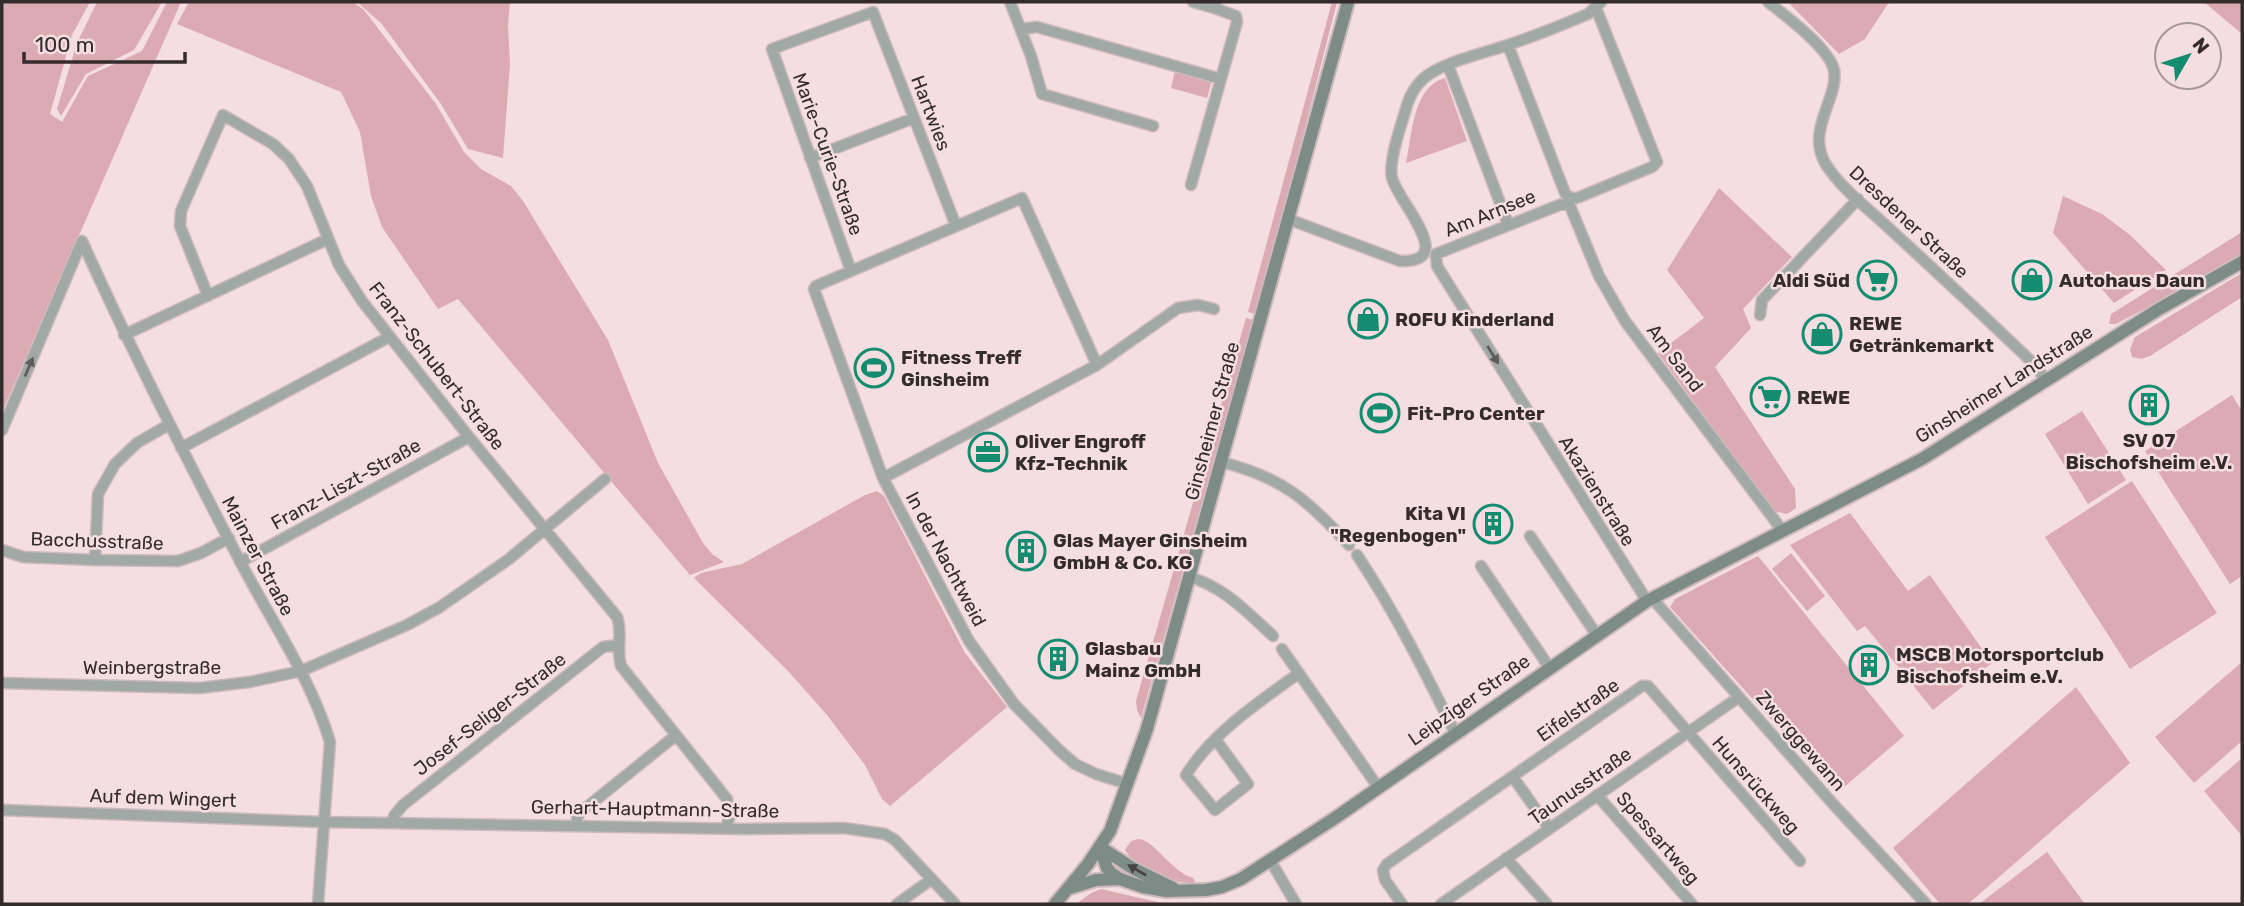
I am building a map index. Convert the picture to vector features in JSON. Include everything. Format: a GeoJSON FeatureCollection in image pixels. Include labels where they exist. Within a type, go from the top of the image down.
{"type":"FeatureCollection","features":[{"type":"Feature","properties":{"kind":"main road","name":"Ginsheimer Straße"},"geometry":{"type":"LineString","coordinates":[[1055,904],[1070,888],[1110,831],[1147,729],[1348,2]]}},
{"type":"Feature","properties":{"kind":"main road","name":"Ginsheimer Landstraße"},"geometry":{"type":"LineString","coordinates":[[1782,530],[1922,458],[2160,309],[2242,262]]}},
{"type":"Feature","properties":{"kind":"main road","name":"Leipziger Straße"},"geometry":{"type":"LineString","coordinates":[[1120,879],[1143,887],[1206,890],[1241,879],[1649,599],[1782,530]]}},
{"type":"Feature","properties":{"kind":"main road","name":"Leipziger Straße"},"geometry":{"type":"LineString","coordinates":[[1100,847],[1134,869],[1176,890]]}},
{"type":"Feature","properties":{"kind":"main road"},"geometry":{"type":"LineString","coordinates":[[1100,847],[1107,868],[1120,879]]}},
{"type":"Feature","properties":{"kind":"main road"},"geometry":{"type":"LineString","coordinates":[[1070,888],[1096,880],[1120,879]]}},
{"type":"Feature","properties":{"kind":"street"},"geometry":{"type":"LineString","coordinates":[[1010,2],[1042,94],[1153,127]]}},
{"type":"Feature","properties":{"kind":"street"},"geometry":{"type":"LineString","coordinates":[[1191,185],[1237,22],[1236,16],[1215,5],[1193,2]]}},
{"type":"Feature","properties":{"kind":"street","name":"Dresdener Straße"},"geometry":{"type":"LineString","coordinates":[[1768,2],[1807,35],[1832,66],[1833,84],[1824,112],[1820,148],[1827,165],[1858,199],[2032,362],[2046,380]]}},
{"type":"Feature","properties":{"kind":"street"},"geometry":{"type":"LineString","coordinates":[[1508,45],[1560,186],[1570,198],[1577,198],[1652,167],[1657,162],[1599,5]]}},
{"type":"Feature","properties":{"kind":"street","name":"Akazienstraße"},"geometry":{"type":"LineString","coordinates":[[1599,5],[1579,18],[1448,65],[1424,78],[1408,102],[1391,176],[1437,266],[1649,599]]}},
{"type":"Feature","properties":{"kind":"street","name":"Marie-Curie-Straße"},"geometry":{"type":"LineString","coordinates":[[851,271],[772,49],[873,12]]}},
{"type":"Feature","properties":{"kind":"street","name":"Hartwies"},"geometry":{"type":"LineString","coordinates":[[873,12],[956,226]]}},
{"type":"Feature","properties":{"kind":"street"},"geometry":{"type":"LineString","coordinates":[[1021,29],[1037,27],[1221,79]]}},
{"type":"Feature","properties":{"kind":"street"},"geometry":{"type":"LineString","coordinates":[[1448,65],[1508,225]]}},
{"type":"Feature","properties":{"kind":"street","name":"Franz-Schubert-Straße"},"geometry":{"type":"LineString","coordinates":[[208,296],[182,233],[181,211],[223,115],[273,144],[289,159],[307,186],[339,265],[362,301],[469,437],[617,617],[621,666],[727,799],[730,815],[726,828]]}},
{"type":"Feature","properties":{"kind":"street"},"geometry":{"type":"LineString","coordinates":[[810,158],[914,118]]}},
{"type":"Feature","properties":{"kind":"street"},"geometry":{"type":"LineString","coordinates":[[851,271],[1021,198],[1097,365]]}},
{"type":"Feature","properties":{"kind":"street"},"geometry":{"type":"LineString","coordinates":[[1760,314],[1762,300],[1858,199]]}},
{"type":"Feature","properties":{"kind":"street","name":"Am Sand"},"geometry":{"type":"LineString","coordinates":[[1557,205],[1566,204],[1573,210],[1599,276],[1625,321],[1782,530]]}},
{"type":"Feature","properties":{"kind":"street","name":"Am Arnsee"},"geometry":{"type":"LineString","coordinates":[[1431,253],[1557,205]]}},
{"type":"Feature","properties":{"kind":"street"},"geometry":{"type":"LineString","coordinates":[[1288,219],[1400,261],[1431,253]]}},
{"type":"Feature","properties":{"kind":"street"},"geometry":{"type":"LineString","coordinates":[[124,335],[328,239]]}},
{"type":"Feature","properties":{"kind":"street","name":"Mainzer Straße"},"geometry":{"type":"LineString","coordinates":[[2,430],[82,242],[168,425],[301,671],[325,725],[330,742],[318,904]]}},
{"type":"Feature","properties":{"kind":"street","name":"In der Nachtweid"},"geometry":{"type":"LineString","coordinates":[[851,271],[814,289],[883,478],[969,641],[1014,704],[1046,738],[1075,764],[1128,784]]}},
{"type":"Feature","properties":{"kind":"street"},"geometry":{"type":"LineString","coordinates":[[883,478],[1097,365],[1178,308],[1198,305],[1214,309]]}},
{"type":"Feature","properties":{"kind":"street"},"geometry":{"type":"LineString","coordinates":[[181,448],[389,337]]}},
{"type":"Feature","properties":{"kind":"street"},"geometry":{"type":"LineString","coordinates":[[95,560],[98,494],[115,464],[137,443],[168,425]]}},
{"type":"Feature","properties":{"kind":"street","name":"Franz-Liszt-Straße"},"geometry":{"type":"LineString","coordinates":[[240,562],[469,437]]}},
{"type":"Feature","properties":{"kind":"street"},"geometry":{"type":"LineString","coordinates":[[1221,462],[1290,489],[1324,517],[1349,545]]}},
{"type":"Feature","properties":{"kind":"street","name":"Weinbergstraße"},"geometry":{"type":"LineString","coordinates":[[2,683],[200,688],[250,682],[301,671],[407,625],[440,607],[509,559],[605,479]]}},
{"type":"Feature","properties":{"kind":"street"},"geometry":{"type":"LineString","coordinates":[[1530,536],[1596,634]]}},
{"type":"Feature","properties":{"kind":"street","name":"Bacchusstraße"},"geometry":{"type":"LineString","coordinates":[[2,550],[23,557],[178,561],[201,553],[229,538]]}},
{"type":"Feature","properties":{"kind":"street"},"geometry":{"type":"LineString","coordinates":[[1357,555],[1418,656],[1455,733]]}},
{"type":"Feature","properties":{"kind":"street"},"geometry":{"type":"LineString","coordinates":[[1481,566],[1549,667]]}},
{"type":"Feature","properties":{"kind":"street"},"geometry":{"type":"LineString","coordinates":[[1189,578],[1213,587],[1235,601],[1273,636]]}},
{"type":"Feature","properties":{"kind":"street","name":"Zwerggewann"},"geometry":{"type":"LineString","coordinates":[[1649,599],[1921,903]]}},
{"type":"Feature","properties":{"kind":"street","name":"Josef-Seliger-Straße"},"geometry":{"type":"LineString","coordinates":[[393,822],[394,816],[403,805],[603,647],[618,645]]}},
{"type":"Feature","properties":{"kind":"street"},"geometry":{"type":"LineString","coordinates":[[1282,649],[1378,787]]}},
{"type":"Feature","properties":{"kind":"street"},"geometry":{"type":"LineString","coordinates":[[1216,740],[1248,784],[1215,810],[1186,775],[1216,740],[1254,706],[1299,673]]}},
{"type":"Feature","properties":{"kind":"street","name":"Eifelstraße"},"geometry":{"type":"LineString","coordinates":[[1402,904],[1385,880],[1383,870],[1387,864],[1642,686],[1648,686],[1686,733]]}},
{"type":"Feature","properties":{"kind":"street","name":"Taunusstraße"},"geometry":{"type":"LineString","coordinates":[[1441,904],[1739,697]]}},
{"type":"Feature","properties":{"kind":"street","name":"Hunsrückweg"},"geometry":{"type":"LineString","coordinates":[[1686,733],[1800,861]]}},
{"type":"Feature","properties":{"kind":"street"},"geometry":{"type":"LineString","coordinates":[[576,825],[577,817],[582,811],[675,736]]}},
{"type":"Feature","properties":{"kind":"street"},"geometry":{"type":"LineString","coordinates":[[1513,777],[1549,828]]}},
{"type":"Feature","properties":{"kind":"street","name":"Spessartweg"},"geometry":{"type":"LineString","coordinates":[[1597,795],[1692,904]]}},
{"type":"Feature","properties":{"kind":"street","name":"Auf dem Wingert"},"geometry":{"type":"LineString","coordinates":[[2,810],[323,822]]}},
{"type":"Feature","properties":{"kind":"street","name":"Gerhart-Hauptmann-Straße"},"geometry":{"type":"LineString","coordinates":[[323,822],[844,828],[885,834],[895,840],[955,904]]}},
{"type":"Feature","properties":{"kind":"street"},"geometry":{"type":"LineString","coordinates":[[1506,858],[1547,904]]}},
{"type":"Feature","properties":{"kind":"street"},"geometry":{"type":"LineString","coordinates":[[1270,860],[1296,904]]}},
{"type":"Feature","properties":{"kind":"street"},"geometry":{"type":"LineString","coordinates":[[898,904],[932,879]]}},
{"type":"Feature","properties":{"kind":"shaded area"},"geometry":{"type":"Polygon","coordinates":[[[2,2],[90,2],[72,35],[50,114],[62,122],[88,76],[142,51],[167,2],[181,2],[2,412],[2,2]]]}},
{"type":"Feature","properties":{"kind":"shaded area"},"geometry":{"type":"Polygon","coordinates":[[[97,2],[162,2],[134,50],[86,74],[61,116],[57,109],[77,43],[97,2]]]}},
{"type":"Feature","properties":{"kind":"shaded area"},"geometry":{"type":"Polygon","coordinates":[[[189,2],[353,2],[364,10],[436,104],[464,152],[481,169],[511,186],[523,201],[608,340],[658,463],[703,543],[712,554],[724,562],[690,575],[458,299],[438,309],[382,227],[371,196],[360,132],[341,92],[177,24],[189,2]]]}},
{"type":"Feature","properties":{"kind":"shaded area"},"geometry":{"type":"Polygon","coordinates":[[[357,2],[510,2],[510,64],[503,158],[468,149],[441,104],[381,23],[357,2]]]}},
{"type":"Feature","properties":{"kind":"shaded area"},"geometry":{"type":"Polygon","coordinates":[[[1332,2],[1337,2],[1255,314],[1248,312],[1332,2]]]}},
{"type":"Feature","properties":{"kind":"shaded area"},"geometry":{"type":"Polygon","coordinates":[[[1788,2],[1889,2],[1865,39],[1839,54],[1788,2]]]}},
{"type":"Feature","properties":{"kind":"shaded area"},"geometry":{"type":"Polygon","coordinates":[[[2204,2],[2242,2],[2242,34],[2204,2]]]}},
{"type":"Feature","properties":{"kind":"shaded area"},"geometry":{"type":"Polygon","coordinates":[[[1175,70],[1212,80],[1207,98],[1171,88],[1175,70]]]}},
{"type":"Feature","properties":{"kind":"shaded area"},"geometry":{"type":"Polygon","coordinates":[[[1445,78],[1467,141],[1406,163],[1420,101],[1434,83],[1445,78]]]}},
{"type":"Feature","properties":{"kind":"shaded area"},"geometry":{"type":"Polygon","coordinates":[[[1719,188],[1792,257],[1743,309],[1751,328],[1715,367],[1795,489],[1796,508],[1787,514],[1774,511],[1658,353],[1704,318],[1667,270],[1719,188]]]}},
{"type":"Feature","properties":{"kind":"shaded area"},"geometry":{"type":"Polygon","coordinates":[[[2063,196],[2102,214],[2130,235],[2166,270],[2114,303],[2053,233],[2063,196]]]}},
{"type":"Feature","properties":{"kind":"shaded area"},"geometry":{"type":"Polygon","coordinates":[[[2242,232],[2242,257],[2116,324],[2109,324],[2111,314],[2242,232]]]}},
{"type":"Feature","properties":{"kind":"shaded area"},"geometry":{"type":"Polygon","coordinates":[[[2242,273],[2242,297],[2150,356],[2141,359],[2132,357],[2130,349],[2135,337],[2242,273]]]}},
{"type":"Feature","properties":{"kind":"shaded area"},"geometry":{"type":"Polygon","coordinates":[[[1246,318],[1253,320],[1141,718],[1136,701],[1246,318]]]}},
{"type":"Feature","properties":{"kind":"shaded area"},"geometry":{"type":"Polygon","coordinates":[[[2232,395],[2242,411],[2242,576],[2230,584],[2145,451],[2232,395]]]}},
{"type":"Feature","properties":{"kind":"shaded area"},"geometry":{"type":"Polygon","coordinates":[[[2082,411],[2126,480],[2088,504],[2045,434],[2082,411]]]}},
{"type":"Feature","properties":{"kind":"shaded area"},"geometry":{"type":"Polygon","coordinates":[[[2132,481],[2217,613],[2130,669],[2045,537],[2132,481]]]}},
{"type":"Feature","properties":{"kind":"shaded area"},"geometry":{"type":"Polygon","coordinates":[[[877,491],[884,496],[965,653],[1007,707],[890,806],[882,799],[865,765],[827,715],[788,671],[694,578],[701,573],[742,564],[865,495],[877,491]]]}},
{"type":"Feature","properties":{"kind":"shaded area"},"geometry":{"type":"Polygon","coordinates":[[[1850,513],[1908,591],[1930,575],[1992,663],[1933,710],[1865,626],[1857,631],[1790,545],[1850,513]]]}},
{"type":"Feature","properties":{"kind":"shaded area"},"geometry":{"type":"Polygon","coordinates":[[[1791,553],[1825,596],[1807,611],[1772,569],[1791,553]]]}},
{"type":"Feature","properties":{"kind":"shaded area"},"geometry":{"type":"Polygon","coordinates":[[[1758,556],[1904,736],[1837,793],[1670,607],[1675,599],[1758,556]]]}},
{"type":"Feature","properties":{"kind":"shaded area"},"geometry":{"type":"Polygon","coordinates":[[[2242,662],[2242,741],[2194,783],[2155,737],[2242,662]]]}},
{"type":"Feature","properties":{"kind":"shaded area"},"geometry":{"type":"Polygon","coordinates":[[[2076,687],[2130,763],[1968,904],[1940,904],[1893,848],[2076,687]]]}},
{"type":"Feature","properties":{"kind":"shaded area"},"geometry":{"type":"Polygon","coordinates":[[[2242,758],[2242,836],[2204,791],[2242,758]]]}},
{"type":"Feature","properties":{"kind":"shaded area"},"geometry":{"type":"Polygon","coordinates":[[[1138,839],[1150,844],[1196,883],[1166,879],[1138,864],[1125,850],[1131,841],[1138,839]]]}},
{"type":"Feature","properties":{"kind":"shaded area"},"geometry":{"type":"Polygon","coordinates":[[[2047,852],[2085,904],[1979,904],[2047,852]]]}},
{"type":"Feature","properties":{"kind":"shaded area"},"geometry":{"type":"Polygon","coordinates":[[[1101,889],[1166,904],[1076,904],[1101,889]]]}},
{"type":"Feature","properties":{"kind":"place","name":"Aldi Süd"},"geometry":{"type":"Point","coordinates":[1877,280]}},
{"type":"Feature","properties":{"kind":"place","name":"Autohaus Daun"},"geometry":{"type":"Point","coordinates":[2032,280]}},
{"type":"Feature","properties":{"kind":"place","name":"ROFU Kinderland"},"geometry":{"type":"Point","coordinates":[1368,319]}},
{"type":"Feature","properties":{"kind":"place","name":"REWE Getränkemarkt"},"geometry":{"type":"Point","coordinates":[1822,334]}},
{"type":"Feature","properties":{"kind":"place","name":"Fitness Treff Ginsheim"},"geometry":{"type":"Point","coordinates":[874,368]}},
{"type":"Feature","properties":{"kind":"place","name":"REWE"},"geometry":{"type":"Point","coordinates":[1770,397]}},
{"type":"Feature","properties":{"kind":"place","name":"SV 07 Bischofsheim e.V."},"geometry":{"type":"Point","coordinates":[2149,405]}},
{"type":"Feature","properties":{"kind":"place","name":"Fit-Pro Center"},"geometry":{"type":"Point","coordinates":[1380,413]}},
{"type":"Feature","properties":{"kind":"place","name":"Oliver Engroff Kfz-Technik"},"geometry":{"type":"Point","coordinates":[988,452]}},
{"type":"Feature","properties":{"kind":"place","name":"Kita VI \"Regenbogen\""},"geometry":{"type":"Point","coordinates":[1493,524]}},
{"type":"Feature","properties":{"kind":"place","name":"Glas Mayer Ginsheim GmbH & Co. KG"},"geometry":{"type":"Point","coordinates":[1026,551]}},
{"type":"Feature","properties":{"kind":"place","name":"Glasbau Mainz GmbH"},"geometry":{"type":"Point","coordinates":[1058,659]}},
{"type":"Feature","properties":{"kind":"place","name":"MSCB Motorsportclub Bischofsheim e.V."},"geometry":{"type":"Point","coordinates":[1869,665]}}]}
